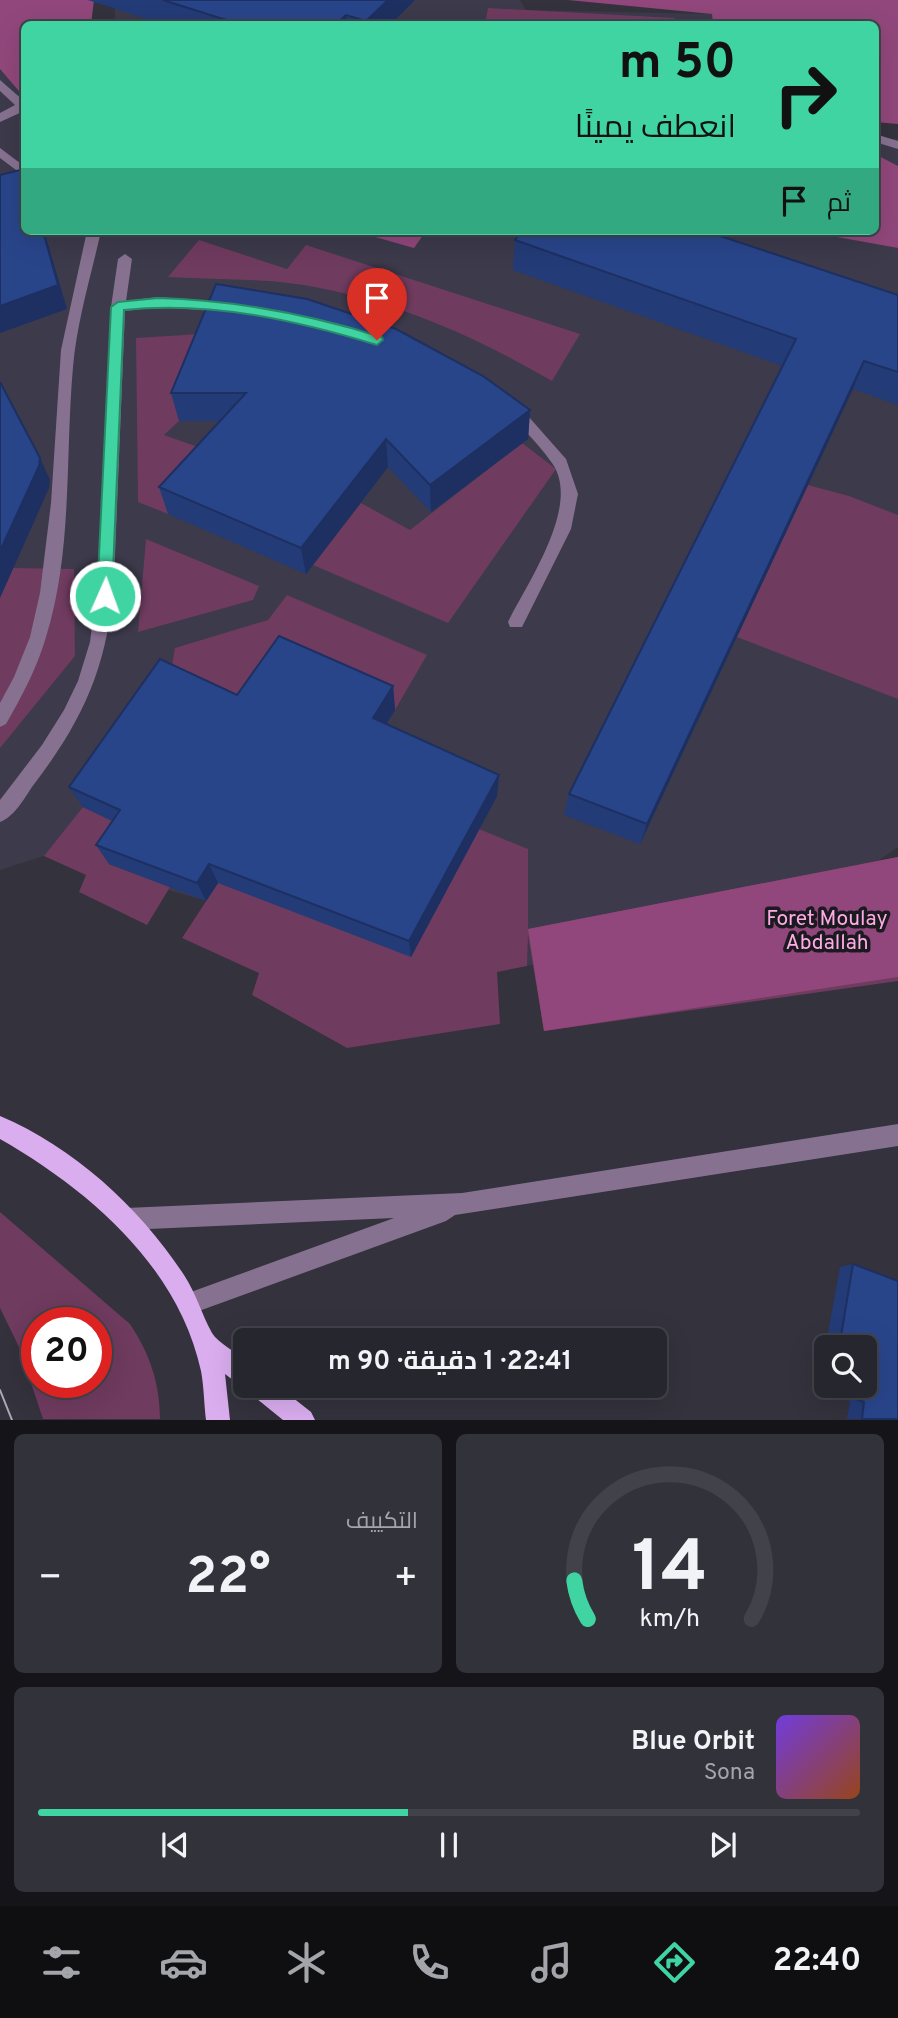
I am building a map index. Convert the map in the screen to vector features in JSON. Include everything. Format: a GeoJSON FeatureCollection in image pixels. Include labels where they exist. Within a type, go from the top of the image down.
{"type":"FeatureCollection","features":[{"type":"Feature","properties":{"kind":"main road"},"geometry":{"type":"LineString","coordinates":[[0,1127],[45,1152],[86,1182],[126,1219],[163,1265],[188,1304],[206,1343],[215,1377],[218,1419]]}},
{"type":"Feature","properties":{"kind":"main road"},"geometry":{"type":"LineString","coordinates":[[206,1343],[233,1365]]}},
{"type":"Feature","properties":{"kind":"main road"},"geometry":{"type":"LineString","coordinates":[[275,1398],[303,1419]]}},
{"type":"Feature","properties":{"kind":"street"},"geometry":{"type":"LineString","coordinates":[[0,85],[21,103]]}},
{"type":"Feature","properties":{"kind":"street"},"geometry":{"type":"LineString","coordinates":[[0,118],[21,108]]}},
{"type":"Feature","properties":{"kind":"street"},"geometry":{"type":"LineString","coordinates":[[879,139],[898,145]]}},
{"type":"Feature","properties":{"kind":"street"},"geometry":{"type":"LineString","coordinates":[[0,152],[21,170]]}},
{"type":"Feature","properties":{"kind":"street"},"geometry":{"type":"LineString","coordinates":[[0,719],[26,675],[44,625],[62,493],[66,365],[93,235]]}},
{"type":"Feature","properties":{"kind":"street"},"geometry":{"type":"LineString","coordinates":[[0,814],[57,736],[88,682],[97,644],[105,596],[118,307],[125,259]]}},
{"type":"Feature","properties":{"kind":"street"},"geometry":{"type":"LineString","coordinates":[[118,307],[158,302],[245,309]]}},
{"type":"Feature","properties":{"kind":"street"},"geometry":{"type":"LineString","coordinates":[[500,406],[523,420],[561,463],[570,494],[563,528],[516,622]]}},
{"type":"Feature","properties":{"kind":"street"},"geometry":{"type":"LineString","coordinates":[[126,1219],[462,1204],[898,1135]]}},
{"type":"Feature","properties":{"kind":"street"},"geometry":{"type":"LineString","coordinates":[[188,1304],[462,1204]]}},
{"type":"Feature","properties":{"kind":"shaded area"},"geometry":{"type":"Polygon","coordinates":[[[115,0],[520,0],[526,10],[712,14],[714,21],[115,21],[115,0]]]}},
{"type":"Feature","properties":{"kind":"shaded area"},"geometry":{"type":"Polygon","coordinates":[[[0,58],[21,91],[21,235],[879,235],[879,139],[898,139],[898,847],[878,861],[527,966],[411,957],[44,856],[0,870],[0,58]]]}},
{"type":"Feature","properties":{"kind":"green space"},"geometry":{"type":"Polygon","coordinates":[[[0,0],[94,0],[91,21],[21,21],[21,94],[0,69],[0,0]]]}},
{"type":"Feature","properties":{"kind":"green space"},"geometry":{"type":"Polygon","coordinates":[[[568,0],[898,0],[898,124],[879,122],[879,21],[713,21],[712,14],[568,0]]]}},
{"type":"Feature","properties":{"kind":"green space"},"geometry":{"type":"Polygon","coordinates":[[[488,8],[675,18],[675,21],[486,21],[488,8]]]}},
{"type":"Feature","properties":{"kind":"green space"},"geometry":{"type":"Polygon","coordinates":[[[879,156],[898,166],[898,248],[826,235],[879,235],[879,156]]]}},
{"type":"Feature","properties":{"kind":"green space"},"geometry":{"type":"Polygon","coordinates":[[[368,235],[423,235],[414,248],[368,235]]]}},
{"type":"Feature","properties":{"kind":"green space"},"geometry":{"type":"Polygon","coordinates":[[[199,240],[287,269],[306,245],[580,334],[552,381],[452,330],[381,303],[345,293],[270,281],[168,277],[199,240]]]}},
{"type":"Feature","properties":{"kind":"green space"},"geometry":{"type":"Polygon","coordinates":[[[215,333],[179,421],[164,435],[221,455],[168,514],[138,502],[136,338],[215,333]]]}},
{"type":"Feature","properties":{"kind":"green space"},"geometry":{"type":"Polygon","coordinates":[[[522,443],[556,469],[448,623],[313,565],[361,503],[410,530],[522,443]]]}},
{"type":"Feature","properties":{"kind":"green space"},"geometry":{"type":"Polygon","coordinates":[[[808,485],[849,496],[898,515],[898,699],[737,637],[808,485]]]}},
{"type":"Feature","properties":{"kind":"green space"},"geometry":{"type":"Polygon","coordinates":[[[146,539],[259,586],[253,600],[138,632],[146,539]]]}},
{"type":"Feature","properties":{"kind":"green space"},"geometry":{"type":"Polygon","coordinates":[[[13,568],[74,569],[75,656],[0,748],[0,597],[13,568]]]}},
{"type":"Feature","properties":{"kind":"green space"},"geometry":{"type":"Polygon","coordinates":[[[287,595],[427,655],[395,710],[285,661],[244,718],[169,683],[175,648],[268,620],[287,595]]]}},
{"type":"Feature","properties":{"kind":"green space"},"geometry":{"type":"Polygon","coordinates":[[[83,807],[132,830],[109,864],[170,887],[147,925],[79,892],[86,875],[44,856],[83,807]]]}},
{"type":"Feature","properties":{"kind":"green space"},"geometry":{"type":"Polygon","coordinates":[[[479,829],[528,849],[528,929],[898,857],[898,981],[544,1031],[528,935],[527,966],[497,972],[500,1024],[347,1048],[252,995],[259,973],[182,938],[218,883],[479,829]]]}},
{"type":"Feature","properties":{"kind":"green space","name":"Foret Moulay Abdallah"},"geometry":{"type":"Polygon","coordinates":[[[898,857],[898,977],[544,1031],[528,929],[898,857]]]}},
{"type":"Feature","properties":{"kind":"green space"},"geometry":{"type":"Polygon","coordinates":[[[0,1212],[110,1307],[21,1307],[21,1353],[0,1308],[0,1212]]]}},
{"type":"Feature","properties":{"kind":"green space"},"geometry":{"type":"Polygon","coordinates":[[[112,1308],[130,1324],[143,1347],[158,1394],[160,1419],[43,1419],[36,1398],[112,1398],[112,1308]]]}},
{"type":"Feature","properties":{"kind":"building"},"geometry":{"type":"Polygon","coordinates":[[[163,0],[388,0],[366,21],[346,15],[339,21],[230,21],[163,0]]]}},
{"type":"Feature","properties":{"kind":"building"},"geometry":{"type":"Polygon","coordinates":[[[21,170],[21,235],[44,235],[58,285],[0,306],[0,175],[21,170]]]}},
{"type":"Feature","properties":{"kind":"building"},"geometry":{"type":"Polygon","coordinates":[[[519,235],[717,235],[898,295],[898,372],[864,361],[647,824],[569,794],[796,339],[515,240],[519,235]]]}},
{"type":"Feature","properties":{"kind":"building"},"geometry":{"type":"Polygon","coordinates":[[[216,284],[307,299],[396,329],[483,376],[530,410],[430,485],[386,439],[301,548],[159,487],[246,393],[171,393],[216,284]]]}},
{"type":"Feature","properties":{"kind":"building"},"geometry":{"type":"Polygon","coordinates":[[[0,382],[40,458],[39,466],[0,551],[0,382]]]}},
{"type":"Feature","properties":{"kind":"building"},"geometry":{"type":"Polygon","coordinates":[[[279,636],[393,686],[373,718],[499,775],[409,941],[209,864],[197,883],[96,845],[120,810],[69,787],[160,659],[237,695],[279,636]]]}},
{"type":"Feature","properties":{"kind":"building"},"geometry":{"type":"Polygon","coordinates":[[[853,1264],[898,1281],[898,1419],[862,1419],[864,1402],[854,1398],[877,1398],[877,1335],[841,1335],[853,1264]]]}},
{"type":"Feature","properties":{"kind":"tram line"},"geometry":{"type":"LineString","coordinates":[[0,1390],[12,1420]]}},
{"type":"Feature","properties":{"kind":"route"},"geometry":{"type":"LineString","coordinates":[[105,596],[118,307],[158,302],[206,304],[280,314],[359,333],[377,340]]}}]}
